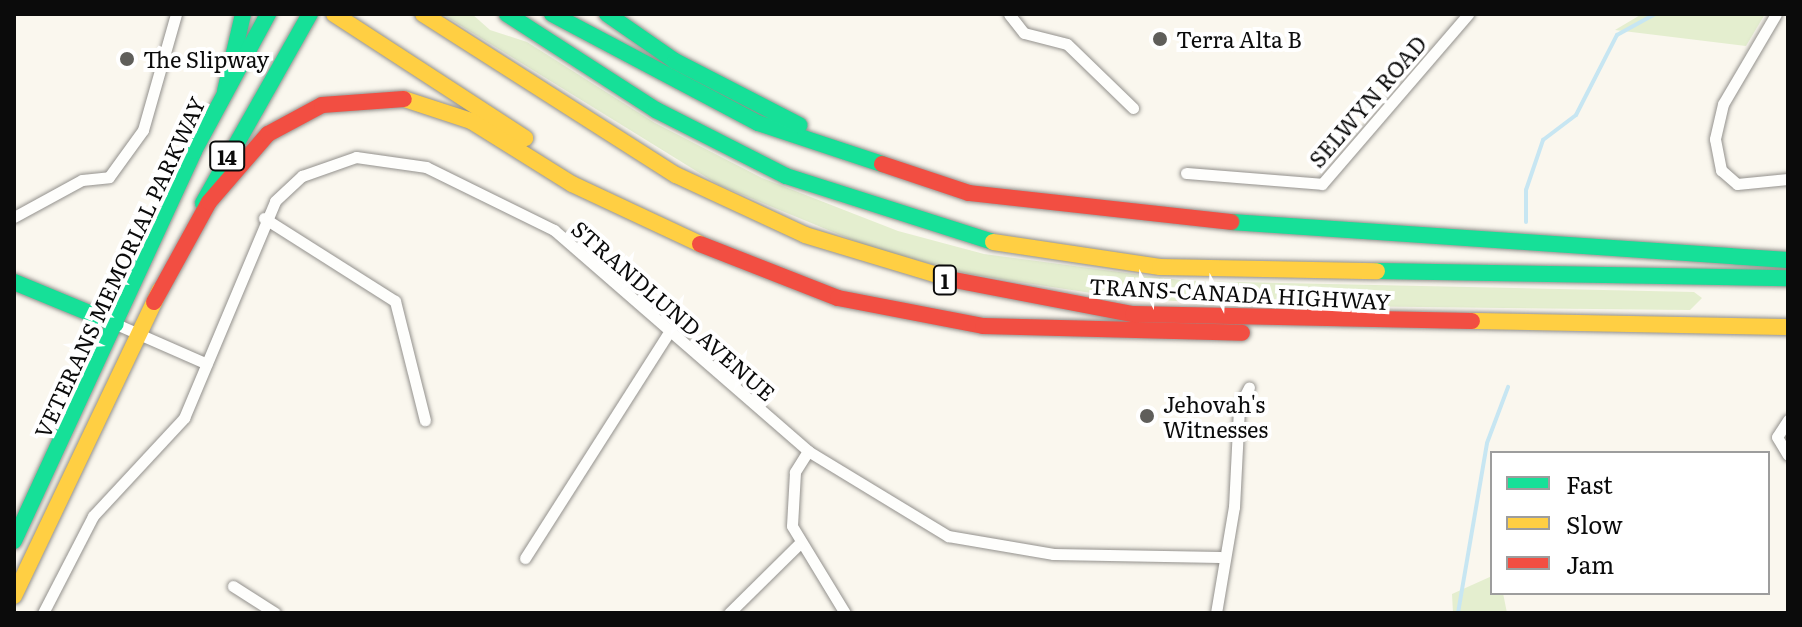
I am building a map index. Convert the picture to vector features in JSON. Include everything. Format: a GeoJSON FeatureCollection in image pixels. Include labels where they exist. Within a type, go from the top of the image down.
{"type":"FeatureCollection","features":[{"type":"Feature","properties":{"kind":"main road"},"geometry":{"type":"LineString","coordinates":[[225,91],[243,14]]}},
{"type":"Feature","properties":{"kind":"main road","name":"VETERANS MEMORIAL PARKWAY"},"geometry":{"type":"LineString","coordinates":[[14,541],[225,91],[268,14]]}},
{"type":"Feature","properties":{"kind":"main road","name":"14"},"geometry":{"type":"LineString","coordinates":[[14,596],[222,166],[310,14]]}},
{"type":"Feature","properties":{"kind":"main road"},"geometry":{"type":"LineString","coordinates":[[334,14],[676,235]]}},
{"type":"Feature","properties":{"kind":"main road","name":"TRANS-CANADA HIGHWAY"},"geometry":{"type":"LineString","coordinates":[[423,14],[676,175],[869,258],[1056,304],[1306,322],[1788,327]]}},
{"type":"Feature","properties":{"kind":"main road","name":"TRANS-CANADA HIGHWAY"},"geometry":{"type":"LineString","coordinates":[[507,14],[656,110],[786,176],[981,240],[1160,267],[1788,278]]}},
{"type":"Feature","properties":{"kind":"main road"},"geometry":{"type":"LineString","coordinates":[[552,14],[758,123],[969,193],[1046,204],[1788,260]]}},
{"type":"Feature","properties":{"kind":"main road"},"geometry":{"type":"LineString","coordinates":[[607,14],[781,118],[892,162],[1046,204]]}},
{"type":"Feature","properties":{"kind":"main road"},"geometry":{"type":"LineString","coordinates":[[154,302],[233,167],[292,117],[360,97],[401,98],[458,116],[676,235],[838,298],[983,326],[1263,333],[1306,322]]}},
{"type":"Feature","properties":{"kind":"main road"},"geometry":{"type":"LineString","coordinates":[[14,282],[116,324]]}},
{"type":"Feature","properties":{"kind":"street"},"geometry":{"type":"LineString","coordinates":[[14,217],[82,180],[109,177],[143,130],[176,14]]}},
{"type":"Feature","properties":{"kind":"street"},"geometry":{"type":"LineString","coordinates":[[1009,14],[1024,33],[1067,44],[1133,108]]}},
{"type":"Feature","properties":{"kind":"street","name":"SELWYN ROAD"},"geometry":{"type":"LineString","coordinates":[[1186,173],[1322,184],[1468,14]]}},
{"type":"Feature","properties":{"kind":"street"},"geometry":{"type":"LineString","coordinates":[[1776,14],[1723,104],[1715,139],[1721,170],[1748,186],[1788,179]]}},
{"type":"Feature","properties":{"kind":"street","name":"STRANDLUND AVENUE"},"geometry":{"type":"LineString","coordinates":[[43,613],[83,531],[171,436],[207,364],[264,218],[288,187],[319,167],[356,157],[398,159],[554,230],[808,451],[948,536],[1053,554],[1220,557]]}},
{"type":"Feature","properties":{"kind":"street"},"geometry":{"type":"LineString","coordinates":[[264,218],[395,301],[425,420]]}},
{"type":"Feature","properties":{"kind":"street"},"geometry":{"type":"LineString","coordinates":[[116,324],[207,364]]}},
{"type":"Feature","properties":{"kind":"street"},"geometry":{"type":"LineString","coordinates":[[525,558],[669,332]]}},
{"type":"Feature","properties":{"kind":"street"},"geometry":{"type":"LineString","coordinates":[[1216,613],[1220,557],[1234,507],[1239,407],[1249,387]]}},
{"type":"Feature","properties":{"kind":"street"},"geometry":{"type":"LineString","coordinates":[[1788,420],[1777,437],[1788,455]]}},
{"type":"Feature","properties":{"kind":"street"},"geometry":{"type":"LineString","coordinates":[[808,451],[795,472],[798,545],[845,613]]}},
{"type":"Feature","properties":{"kind":"street"},"geometry":{"type":"LineString","coordinates":[[729,613],[798,545]]}},
{"type":"Feature","properties":{"kind":"street"},"geometry":{"type":"LineString","coordinates":[[233,586],[279,612]]}},
{"type":"Feature","properties":{"kind":"green space"},"geometry":{"type":"Polygon","coordinates":[[[442,14],[472,14],[490,30],[527,42],[655,123],[762,178],[898,231],[984,254],[1187,281],[1694,292],[1702,298],[1690,310],[1244,305],[1124,298],[968,274],[872,248],[719,185],[442,14]]]}},
{"type":"Feature","properties":{"kind":"green space"},"geometry":{"type":"Polygon","coordinates":[[[1642,14],[1765,14],[1746,46],[1615,30],[1642,14]]]}},
{"type":"Feature","properties":{"kind":"green space"},"geometry":{"type":"Polygon","coordinates":[[[1490,577],[1490,595],[1503,595],[1507,613],[1453,613],[1452,594],[1490,577]]]}},
{"type":"Feature","properties":{"kind":"waterway"},"geometry":{"type":"LineString","coordinates":[[1526,222],[1526,190],[1543,140],[1576,115],[1617,35],[1655,14]]}},
{"type":"Feature","properties":{"kind":"waterway"},"geometry":{"type":"LineString","coordinates":[[1458,613],[1487,443],[1508,387]]}},
{"type":"Feature","properties":{"kind":"traffic: fast"},"geometry":{"type":"LineString","coordinates":[[225,91],[243,14]]}},
{"type":"Feature","properties":{"kind":"traffic: fast"},"geometry":{"type":"LineString","coordinates":[[14,541],[194,151],[268,14]]}},
{"type":"Feature","properties":{"kind":"traffic: fast"},"geometry":{"type":"LineString","coordinates":[[203,203],[310,14]]}},
{"type":"Feature","properties":{"kind":"traffic: fast"},"geometry":{"type":"LineString","coordinates":[[507,14],[656,110],[786,176],[993,242]]}},
{"type":"Feature","properties":{"kind":"traffic: fast"},"geometry":{"type":"LineString","coordinates":[[552,14],[758,123],[882,164]]}},
{"type":"Feature","properties":{"kind":"traffic: fast"},"geometry":{"type":"LineString","coordinates":[[607,14],[675,61],[799,125]]}},
{"type":"Feature","properties":{"kind":"traffic: fast"},"geometry":{"type":"LineString","coordinates":[[1231,222],[1788,260]]}},
{"type":"Feature","properties":{"kind":"traffic: fast"},"geometry":{"type":"LineString","coordinates":[[1377,271],[1788,278]]}},
{"type":"Feature","properties":{"kind":"traffic: fast"},"geometry":{"type":"LineString","coordinates":[[14,282],[116,324]]}},
{"type":"Feature","properties":{"kind":"traffic: slow"},"geometry":{"type":"LineString","coordinates":[[334,14],[525,138]]}},
{"type":"Feature","properties":{"kind":"traffic: slow"},"geometry":{"type":"LineString","coordinates":[[423,14],[676,175],[805,235],[954,280]]}},
{"type":"Feature","properties":{"kind":"traffic: slow"},"geometry":{"type":"LineString","coordinates":[[404,99],[471,121],[572,184],[700,244]]}},
{"type":"Feature","properties":{"kind":"traffic: slow"},"geometry":{"type":"LineString","coordinates":[[993,242],[1160,267],[1377,271]]}},
{"type":"Feature","properties":{"kind":"traffic: slow"},"geometry":{"type":"LineString","coordinates":[[14,596],[160,290]]}},
{"type":"Feature","properties":{"kind":"traffic: slow"},"geometry":{"type":"LineString","coordinates":[[1472,321],[1788,327]]}},
{"type":"Feature","properties":{"kind":"traffic: jam"},"geometry":{"type":"LineString","coordinates":[[154,302],[209,202],[268,134],[322,105],[404,99]]}},
{"type":"Feature","properties":{"kind":"traffic: jam"},"geometry":{"type":"LineString","coordinates":[[882,164],[969,193],[1231,222]]}},
{"type":"Feature","properties":{"kind":"traffic: jam"},"geometry":{"type":"LineString","coordinates":[[700,244],[838,298],[983,326],[1242,333]]}},
{"type":"Feature","properties":{"kind":"traffic: jam"},"geometry":{"type":"LineString","coordinates":[[954,280],[1133,314],[1472,321]]}},
{"type":"Feature","properties":{"kind":"place","name":"Terra Alta B"},"geometry":{"type":"Point","coordinates":[1160,39]}},
{"type":"Feature","properties":{"kind":"place","name":"The Slipway"},"geometry":{"type":"Point","coordinates":[127,59]}},
{"type":"Feature","properties":{"kind":"place","name":"Jehovah's Witnesses"},"geometry":{"type":"Point","coordinates":[1147,416]}}]}
